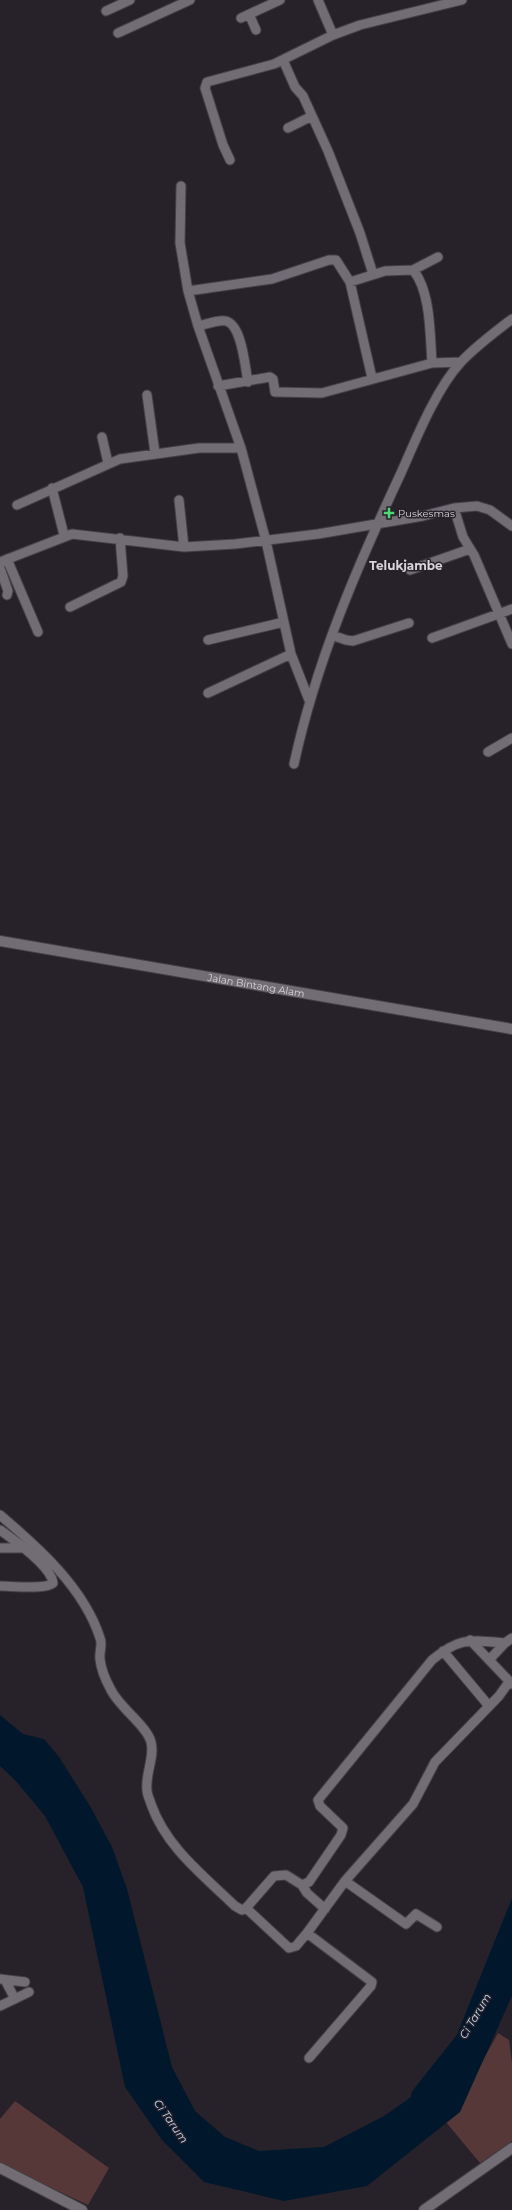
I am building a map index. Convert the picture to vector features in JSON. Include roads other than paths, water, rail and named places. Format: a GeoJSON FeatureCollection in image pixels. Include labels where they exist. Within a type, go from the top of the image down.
{"type":"FeatureCollection","features":[{"type":"Feature","properties":{"kind":"street"},"geometry":{"type":"LineString","coordinates":[[106,12],[130,0]]}},
{"type":"Feature","properties":{"kind":"street"},"geometry":{"type":"LineString","coordinates":[[118,33],[190,0]]}},
{"type":"Feature","properties":{"kind":"street"},"geometry":{"type":"LineString","coordinates":[[256,30],[245,16],[280,0]]}},
{"type":"Feature","properties":{"kind":"street"},"geometry":{"type":"LineString","coordinates":[[318,0],[333,35]]}},
{"type":"Feature","properties":{"kind":"street"},"geometry":{"type":"LineString","coordinates":[[230,160],[217,126],[205,84],[207,82],[282,60],[333,35],[384,17],[462,0]]}},
{"type":"Feature","properties":{"kind":"street"},"geometry":{"type":"LineString","coordinates":[[282,60],[295,87],[303,96],[349,203],[373,274]]}},
{"type":"Feature","properties":{"kind":"street"},"geometry":{"type":"LineString","coordinates":[[288,128],[312,116]]}},
{"type":"Feature","properties":{"kind":"street"},"geometry":{"type":"LineString","coordinates":[[181,186],[180,243],[188,291],[198,326],[240,448],[266,541],[291,654],[309,700]]}},
{"type":"Feature","properties":{"kind":"street"},"geometry":{"type":"LineString","coordinates":[[350,282],[385,271],[413,270],[438,257]]}},
{"type":"Feature","properties":{"kind":"street"},"geometry":{"type":"LineString","coordinates":[[188,291],[272,278],[334,259],[350,282],[372,378]]}},
{"type":"Feature","properties":{"kind":"street"},"geometry":{"type":"LineString","coordinates":[[413,270],[421,282],[427,308],[432,363]]}},
{"type":"Feature","properties":{"kind":"street"},"geometry":{"type":"LineString","coordinates":[[294,764],[309,700],[349,588],[429,414],[461,362],[512,319]]}},
{"type":"Feature","properties":{"kind":"street"},"geometry":{"type":"LineString","coordinates":[[198,326],[225,321],[231,324],[238,334],[242,347],[248,382]]}},
{"type":"Feature","properties":{"kind":"street"},"geometry":{"type":"LineString","coordinates":[[218,386],[248,382],[270,376],[273,379],[275,392],[322,393],[372,378],[432,363],[461,362]]}},
{"type":"Feature","properties":{"kind":"street"},"geometry":{"type":"LineString","coordinates":[[147,395],[155,453]]}},
{"type":"Feature","properties":{"kind":"street"},"geometry":{"type":"LineString","coordinates":[[102,437],[108,463]]}},
{"type":"Feature","properties":{"kind":"street"},"geometry":{"type":"LineString","coordinates":[[17,505],[108,463],[134,456],[199,448],[240,448]]}},
{"type":"Feature","properties":{"kind":"street"},"geometry":{"type":"LineString","coordinates":[[52,488],[64,535]]}},
{"type":"Feature","properties":{"kind":"street"},"geometry":{"type":"LineString","coordinates":[[179,500],[184,547]]}},
{"type":"Feature","properties":{"kind":"street"},"geometry":{"type":"LineString","coordinates":[[38,632],[3,560],[64,535],[80,534],[120,538],[184,547],[266,541],[378,524],[423,516],[454,508],[477,506],[490,510],[512,526]]}},
{"type":"Feature","properties":{"kind":"street"},"geometry":{"type":"LineString","coordinates":[[454,508],[463,537],[470,549],[512,644]]}},
{"type":"Feature","properties":{"kind":"street"},"geometry":{"type":"LineString","coordinates":[[70,606],[121,582],[123,576],[120,538]]}},
{"type":"Feature","properties":{"kind":"street"},"geometry":{"type":"LineString","coordinates":[[410,570],[470,549]]}},
{"type":"Feature","properties":{"kind":"street"},"geometry":{"type":"LineString","coordinates":[[0,568],[8,591],[7,595]]}},
{"type":"Feature","properties":{"kind":"street"},"geometry":{"type":"LineString","coordinates":[[432,638],[512,609]]}},
{"type":"Feature","properties":{"kind":"street"},"geometry":{"type":"LineString","coordinates":[[208,640],[284,622]]}},
{"type":"Feature","properties":{"kind":"street"},"geometry":{"type":"LineString","coordinates":[[332,635],[346,640],[353,640],[409,623]]}},
{"type":"Feature","properties":{"kind":"street"},"geometry":{"type":"LineString","coordinates":[[208,693],[291,654]]}},
{"type":"Feature","properties":{"kind":"street"},"geometry":{"type":"LineString","coordinates":[[488,752],[512,738]]}},
{"type":"Feature","properties":{"kind":"street","name":"Jalan Bintang Alam"},"geometry":{"type":"LineString","coordinates":[[0,941],[512,1029]]}},
{"type":"Feature","properties":{"kind":"street"},"geometry":{"type":"LineString","coordinates":[[0,1516],[35,1544],[75,1591],[86,1609],[102,1644],[100,1658],[106,1681],[125,1711],[142,1727],[151,1741],[152,1748],[146,1791],[164,1832],[177,1850],[235,1906],[242,1910],[246,1908],[274,1876],[286,1875],[302,1885],[304,1890],[325,1909]]}},
{"type":"Feature","properties":{"kind":"street"},"geometry":{"type":"LineString","coordinates":[[0,1530],[24,1548],[51,1575],[53,1583],[51,1586],[41,1587],[0,1586]]}},
{"type":"Feature","properties":{"kind":"street"},"geometry":{"type":"LineString","coordinates":[[0,1548],[24,1548]]}},
{"type":"Feature","properties":{"kind":"street"},"geometry":{"type":"LineString","coordinates":[[246,1908],[289,1948],[296,1946],[307,1933],[345,1881],[413,1804],[434,1762],[511,1683],[470,1640]]}},
{"type":"Feature","properties":{"kind":"street"},"geometry":{"type":"LineString","coordinates":[[302,1885],[309,1882],[342,1831],[341,1825],[320,1806],[318,1800],[432,1660],[443,1651],[456,1644],[470,1640],[508,1641]]}},
{"type":"Feature","properties":{"kind":"street"},"geometry":{"type":"LineString","coordinates":[[489,1660],[508,1641]]}},
{"type":"Feature","properties":{"kind":"street"},"geometry":{"type":"LineString","coordinates":[[443,1651],[489,1706]]}},
{"type":"Feature","properties":{"kind":"street"},"geometry":{"type":"LineString","coordinates":[[345,1881],[406,1924],[416,1914],[437,1927]]}},
{"type":"Feature","properties":{"kind":"street"},"geometry":{"type":"LineString","coordinates":[[307,1933],[372,1982],[371,1986],[309,2058]]}},
{"type":"Feature","properties":{"kind":"street"},"geometry":{"type":"LineString","coordinates":[[2,1979],[26,1982]]}},
{"type":"Feature","properties":{"kind":"street"},"geometry":{"type":"LineString","coordinates":[[2,1979],[15,1999]]}},
{"type":"Feature","properties":{"kind":"street"},"geometry":{"type":"LineString","coordinates":[[0,2006],[29,1992]]}},
{"type":"Feature","properties":{"kind":"street"},"geometry":{"type":"LineString","coordinates":[[424,2210],[512,2148]]}},
{"type":"Feature","properties":{"kind":"street"},"geometry":{"type":"LineString","coordinates":[[0,2168],[81,2210]]}},
{"type":"Feature","properties":{"kind":"water"},"geometry":{"type":"Polygon","coordinates":[[[0,1715],[23,1734],[44,1739],[59,1757],[90,1806],[112,1847],[127,1889],[172,2067],[195,2111],[225,2137],[259,2151],[324,2147],[384,2116],[407,2100],[444,2067],[512,1898],[512,1996],[460,2112],[367,2186],[284,2201],[204,2182],[162,2140],[125,2087],[83,1887],[45,1816],[16,1781],[0,1766],[0,1715]]]}},
{"type":"Feature","properties":{"kind":"waterway","name":"Ci Tarum"},"geometry":{"type":"LineString","coordinates":[[418,2095],[460,2042]]}},
{"type":"Feature","properties":{"kind":"place","name":"Puskesmas"},"geometry":{"type":"Point","coordinates":[389,513]}},
{"type":"Feature","properties":{"kind":"district","name":"Telukjambe"},"geometry":{"type":"Point","coordinates":[406,566]}}]}
